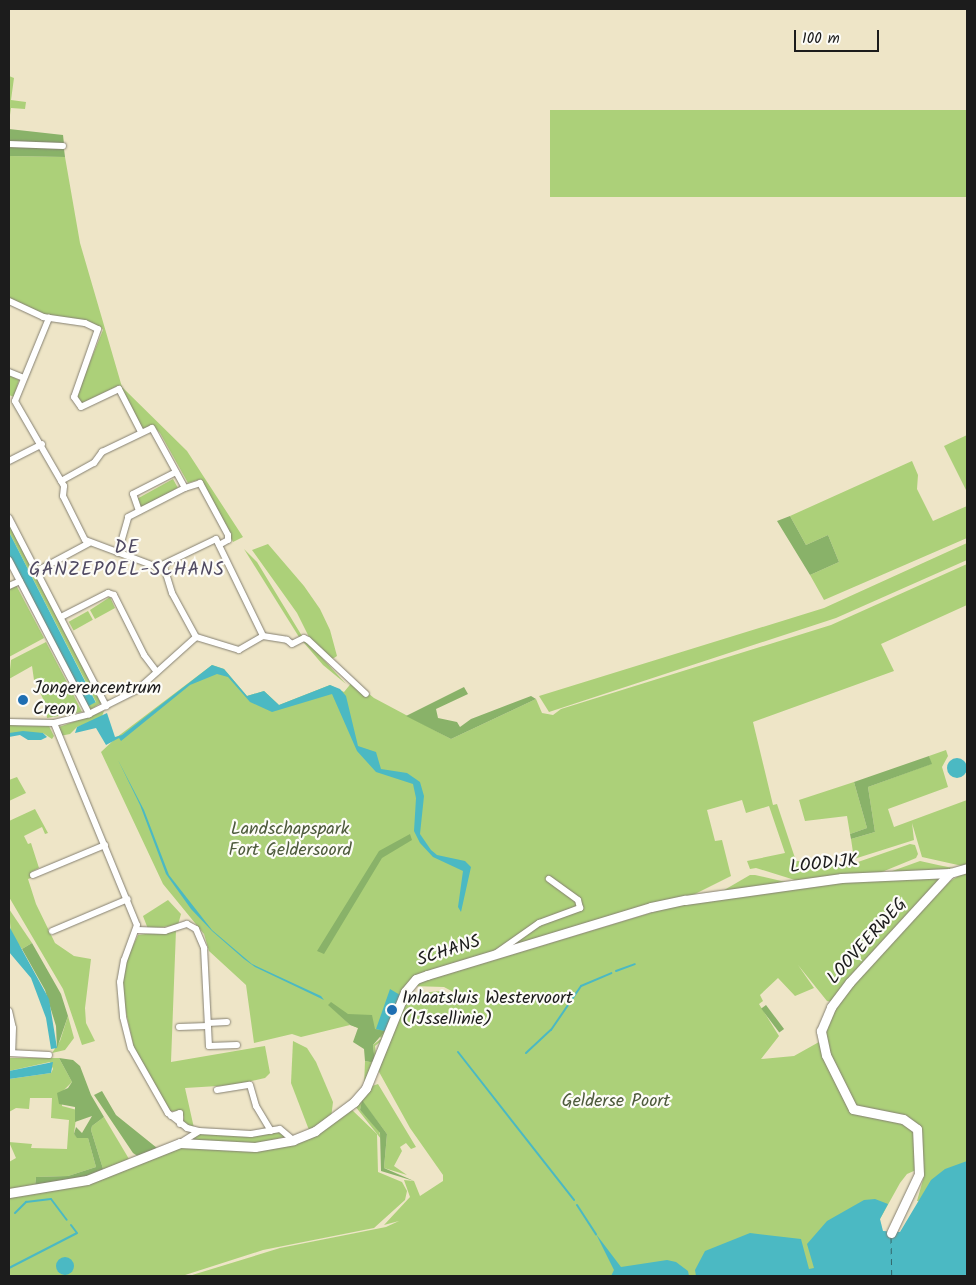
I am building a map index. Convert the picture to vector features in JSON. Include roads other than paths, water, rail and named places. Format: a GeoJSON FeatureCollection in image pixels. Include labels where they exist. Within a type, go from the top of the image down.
{"type":"FeatureCollection","features":[{"type":"Feature","properties":{"kind":"street"},"geometry":{"type":"LineString","coordinates":[[9,144],[63,146]]}},
{"type":"Feature","properties":{"kind":"street"},"geometry":{"type":"LineString","coordinates":[[9,301],[49,318],[85,323],[98,329],[74,397],[78,405],[119,389],[141,432]]}},
{"type":"Feature","properties":{"kind":"street"},"geometry":{"type":"LineString","coordinates":[[49,318],[24,378],[12,400],[28,427],[42,444],[61,481],[63,496],[89,543],[160,566],[170,580],[172,593],[196,638],[239,650],[263,636],[287,640],[292,644],[304,638],[366,694]]}},
{"type":"Feature","properties":{"kind":"street"},"geometry":{"type":"LineString","coordinates":[[9,372],[24,378]]}},
{"type":"Feature","properties":{"kind":"street"},"geometry":{"type":"LineString","coordinates":[[61,481],[94,463],[102,452],[152,428],[184,488]]}},
{"type":"Feature","properties":{"kind":"street"},"geometry":{"type":"LineString","coordinates":[[9,461],[42,444]]}},
{"type":"Feature","properties":{"kind":"street"},"geometry":{"type":"LineString","coordinates":[[139,512],[133,494],[176,472]]}},
{"type":"Feature","properties":{"kind":"street"},"geometry":{"type":"LineString","coordinates":[[118,553],[128,517],[184,488],[200,483],[228,535],[228,540],[219,545]]}},
{"type":"Feature","properties":{"kind":"street"},"geometry":{"type":"LineString","coordinates":[[9,518],[106,706]]}},
{"type":"Feature","properties":{"kind":"street"},"geometry":{"type":"LineString","coordinates":[[160,566],[212,539],[219,545],[263,636]]}},
{"type":"Feature","properties":{"kind":"street"},"geometry":{"type":"LineString","coordinates":[[37,571],[89,543]]}},
{"type":"Feature","properties":{"kind":"street"},"geometry":{"type":"LineString","coordinates":[[9,560],[89,714]]}},
{"type":"Feature","properties":{"kind":"street"},"geometry":{"type":"LineString","coordinates":[[9,586],[20,580]]}},
{"type":"Feature","properties":{"kind":"street"},"geometry":{"type":"LineString","coordinates":[[61,617],[108,593],[114,595],[144,655],[157,672]]}},
{"type":"Feature","properties":{"kind":"street"},"geometry":{"type":"LineString","coordinates":[[9,722],[54,723],[89,714],[137,690],[196,638]]}},
{"type":"Feature","properties":{"kind":"street"},"geometry":{"type":"LineString","coordinates":[[54,723],[128,899],[137,930],[122,971],[123,1017],[139,1066],[171,1116],[180,1124],[200,1131],[241,1134],[284,1131],[293,1140]]}},
{"type":"Feature","properties":{"kind":"street"},"geometry":{"type":"LineString","coordinates":[[33,875],[105,845]]}},
{"type":"Feature","properties":{"kind":"street","name":"LOODIJK"},"geometry":{"type":"LineString","coordinates":[[685,900],[841,878],[950,873],[967,868]]}},
{"type":"Feature","properties":{"kind":"street","name":"LOOVEERWEG"},"geometry":{"type":"LineString","coordinates":[[891,1233],[919,1174],[917,1129],[902,1119],[853,1109],[821,1039],[827,1016],[850,982],[950,873]]}},
{"type":"Feature","properties":{"kind":"street","name":"SCHANS"},"geometry":{"type":"LineString","coordinates":[[494,954],[539,922],[580,908],[578,900],[549,879]]}},
{"type":"Feature","properties":{"kind":"street"},"geometry":{"type":"LineString","coordinates":[[52,931],[128,899]]}},
{"type":"Feature","properties":{"kind":"street","name":"SCHANS"},"geometry":{"type":"LineString","coordinates":[[180,1142],[255,1147],[293,1140],[325,1125],[366,1088],[409,985],[427,975],[494,954],[651,907],[685,900]]}},
{"type":"Feature","properties":{"kind":"street"},"geometry":{"type":"LineString","coordinates":[[137,930],[165,931],[187,924],[196,929],[204,948],[209,1046],[237,1045]]}},
{"type":"Feature","properties":{"kind":"street"},"geometry":{"type":"LineString","coordinates":[[9,1011],[13,1028],[11,1052],[17,1055],[49,1056]]}},
{"type":"Feature","properties":{"kind":"street"},"geometry":{"type":"LineString","coordinates":[[179,1027],[227,1022]]}},
{"type":"Feature","properties":{"kind":"street"},"geometry":{"type":"LineString","coordinates":[[217,1090],[250,1085],[256,1106],[270,1131]]}},
{"type":"Feature","properties":{"kind":"street","name":"SCHANS"},"geometry":{"type":"LineString","coordinates":[[9,1193],[87,1180],[180,1142],[200,1131]]}},
{"type":"Feature","properties":{"kind":"water"},"geometry":{"type":"Polygon","coordinates":[[[9,532],[96,702],[85,708],[9,558],[9,532]]]}},
{"type":"Feature","properties":{"kind":"water"},"geometry":{"type":"Polygon","coordinates":[[[212,665],[224,669],[247,696],[264,691],[279,705],[330,685],[340,689],[346,696],[358,746],[376,752],[381,769],[407,773],[420,782],[424,796],[420,834],[431,850],[437,855],[465,861],[471,867],[461,912],[458,907],[463,871],[433,857],[420,843],[414,831],[416,798],[413,784],[376,772],[357,751],[332,694],[272,712],[250,702],[228,677],[217,674],[190,685],[121,741],[119,738],[106,745],[96,728],[75,733],[77,727],[107,713],[115,737],[122,735],[212,665]]]}},
{"type":"Feature","properties":{"kind":"water"},"geometry":{"type":"Polygon","coordinates":[[[23,731],[43,733],[47,737],[41,740],[28,740],[20,735],[9,737],[9,733],[23,731]]]}},
{"type":"Feature","properties":{"kind":"water"},"geometry":{"type":"Polygon","coordinates":[[[957,758],[964,761],[967,768],[964,775],[957,778],[950,775],[947,768],[950,761],[957,758]]]}},
{"type":"Feature","properties":{"kind":"water"},"geometry":{"type":"Polygon","coordinates":[[[118,760],[144,810],[169,875],[212,930],[252,964],[321,996],[324,1000],[255,967],[212,931],[191,909],[166,874],[140,805],[118,760]]]}},
{"type":"Feature","properties":{"kind":"water"},"geometry":{"type":"Polygon","coordinates":[[[9,926],[49,999],[57,1048],[51,1049],[46,1018],[31,978],[9,952],[9,926]]]}},
{"type":"Feature","properties":{"kind":"water"},"geometry":{"type":"Polygon","coordinates":[[[390,989],[400,995],[388,1032],[376,1029],[390,989]]]}},
{"type":"Feature","properties":{"kind":"water"},"geometry":{"type":"Polygon","coordinates":[[[53,1062],[51,1073],[9,1079],[9,1071],[53,1062]]]}},
{"type":"Feature","properties":{"kind":"water"},"geometry":{"type":"Polygon","coordinates":[[[967,1161],[967,1276],[696,1276],[695,1270],[705,1251],[750,1233],[801,1239],[809,1269],[814,1268],[807,1244],[827,1221],[864,1200],[875,1199],[888,1204],[880,1219],[883,1231],[900,1232],[931,1180],[945,1169],[967,1161]]]}},
{"type":"Feature","properties":{"kind":"water"},"geometry":{"type":"Polygon","coordinates":[[[596,1234],[621,1267],[667,1260],[676,1262],[688,1271],[689,1276],[611,1276],[614,1270],[596,1234]]]}},
{"type":"Feature","properties":{"kind":"water"},"geometry":{"type":"Polygon","coordinates":[[[65,1257],[73,1262],[74,1266],[69,1274],[65,1275],[57,1270],[56,1266],[61,1258],[65,1257]]]}},
{"type":"Feature","properties":{"kind":"waterway"},"geometry":{"type":"LineString","coordinates":[[616,971],[635,964]]}},
{"type":"Feature","properties":{"kind":"waterway"},"geometry":{"type":"LineString","coordinates":[[526,1053],[551,1030],[581,986],[611,973]]}},
{"type":"Feature","properties":{"kind":"waterway"},"geometry":{"type":"LineString","coordinates":[[458,1052],[574,1200]]}},
{"type":"Feature","properties":{"kind":"waterway"},"geometry":{"type":"LineString","coordinates":[[15,1213],[26,1202],[51,1199],[67,1220]]}},
{"type":"Feature","properties":{"kind":"waterway"},"geometry":{"type":"LineString","coordinates":[[577,1205],[596,1234]]}},
{"type":"Feature","properties":{"kind":"waterway"},"geometry":{"type":"LineString","coordinates":[[9,1268],[77,1233],[71,1225]]}},
{"type":"Feature","properties":{"kind":"place","name":"Jongerencentrum Creon"},"geometry":{"type":"Point","coordinates":[23,700]}},
{"type":"Feature","properties":{"kind":"place","name":"Inlaatsluis Westervoort (IJssellinie)"},"geometry":{"type":"Point","coordinates":[392,1010]}},
{"type":"Feature","properties":{"kind":"district","name":"DE GANZEPOEL-SCHANS"},"geometry":{"type":"Point","coordinates":[127,560]}},
{"type":"Feature","properties":{"kind":"park label","name":"Landschapspark Fort Geldersoord"},"geometry":{"type":"Point","coordinates":[290,841]}},
{"type":"Feature","properties":{"kind":"park label","name":"Gelderse Poort"},"geometry":{"type":"Point","coordinates":[616,1102]}}]}
